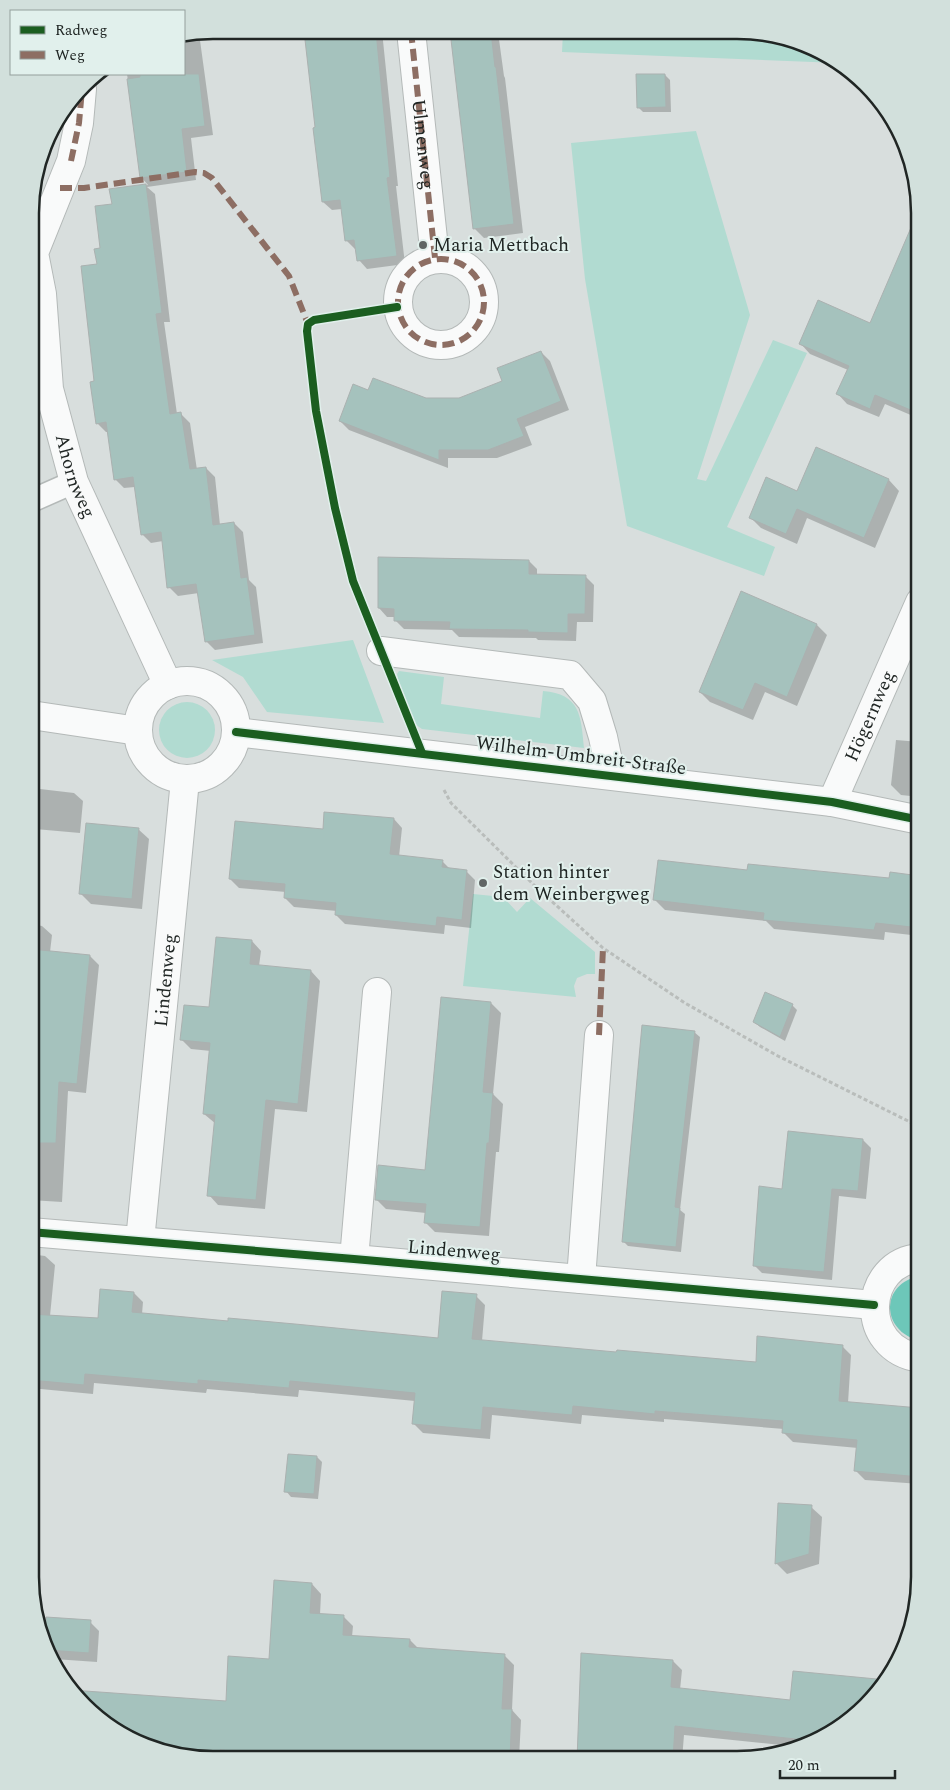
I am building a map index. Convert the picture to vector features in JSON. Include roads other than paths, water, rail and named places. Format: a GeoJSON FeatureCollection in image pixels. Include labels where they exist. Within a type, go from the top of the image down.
{"type":"FeatureCollection","features":[{"type":"Feature","properties":{"kind":"street","name":"Ulmenweg"},"geometry":{"type":"LineString","coordinates":[[412,39],[434,258]]}},
{"type":"Feature","properties":{"kind":"street","name":"Ahornweg"},"geometry":{"type":"LineString","coordinates":[[39,238],[71,161],[79,122],[81,99]]}},
{"type":"Feature","properties":{"kind":"street","name":"Ahornweg"},"geometry":{"type":"LineString","coordinates":[[39,280],[42,294],[49,389],[74,482],[168,685]]}},
{"type":"Feature","properties":{"kind":"street","name":"Högernweg"},"geometry":{"type":"LineString","coordinates":[[832,802],[911,622]]}},
{"type":"Feature","properties":{"kind":"street","name":"Wilhelm-Umbreit-Straße"},"geometry":{"type":"LineString","coordinates":[[381,651],[570,675],[592,701],[603,737],[611,775]]}},
{"type":"Feature","properties":{"kind":"street"},"geometry":{"type":"LineString","coordinates":[[184,681],[200,683],[215,690],[227,701],[234,716],[236,732],[234,747],[226,761],[214,772],[200,778],[185,780],[171,777],[157,770],[147,759],[141,746],[138,731],[140,717],[146,704],[156,693],[168,685],[184,681]]}},
{"type":"Feature","properties":{"kind":"street"},"geometry":{"type":"LineString","coordinates":[[39,716],[138,731]]}},
{"type":"Feature","properties":{"kind":"street","name":"Wilhelm-Umbreit-Straße"},"geometry":{"type":"LineString","coordinates":[[236,732],[832,802],[911,818]]}},
{"type":"Feature","properties":{"kind":"street","name":"Lindenweg"},"geometry":{"type":"LineString","coordinates":[[140,1240],[185,780]]}},
{"type":"Feature","properties":{"kind":"street"},"geometry":{"type":"LineString","coordinates":[[354,1259],[377,992]]}},
{"type":"Feature","properties":{"kind":"street"},"geometry":{"type":"LineString","coordinates":[[581,1279],[599,1035]]}},
{"type":"Feature","properties":{"kind":"street","name":"Lindenweg"},"geometry":{"type":"LineString","coordinates":[[39,1233],[874,1305]]}},
{"type":"Feature","properties":{"kind":"street"},"geometry":{"type":"LineString","coordinates":[[911,1260],[899,1265],[887,1275],[878,1289],[874,1305],[876,1322],[883,1337],[895,1349],[911,1357]]}},
{"type":"Feature","properties":{"kind":"lane"},"geometry":{"type":"LineString","coordinates":[[39,497],[74,482]]}},
{"type":"Feature","properties":{"kind":"place","name":"Maria Mettbach"},"geometry":{"type":"Point","coordinates":[423,245]}},
{"type":"Feature","properties":{"kind":"place","name":"Station hinter dem Weinbergweg"},"geometry":{"type":"Point","coordinates":[483,883]}}]}
